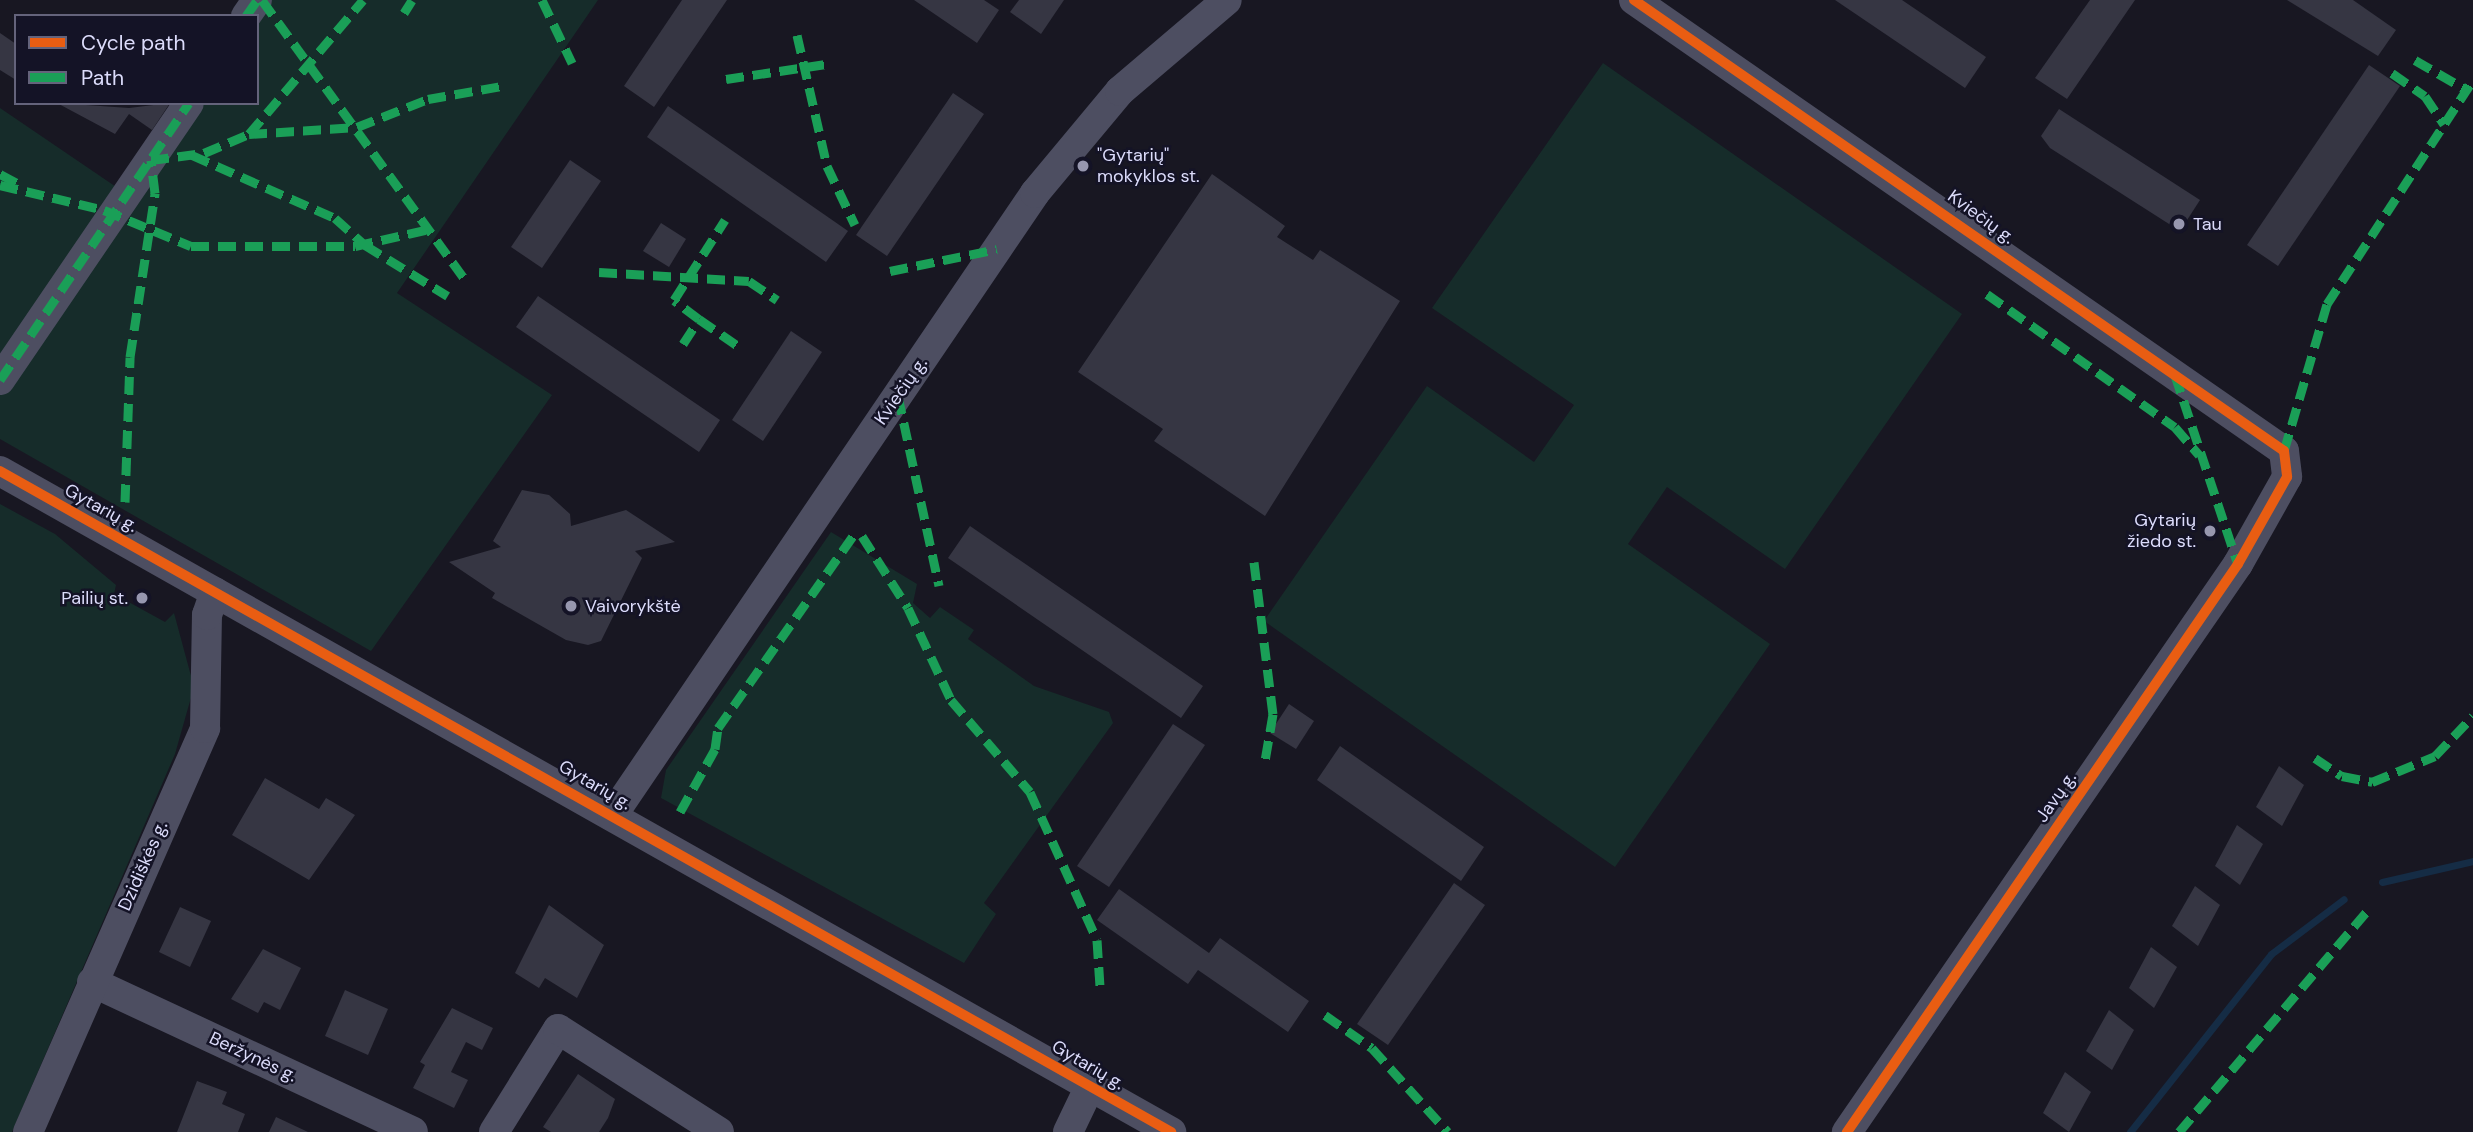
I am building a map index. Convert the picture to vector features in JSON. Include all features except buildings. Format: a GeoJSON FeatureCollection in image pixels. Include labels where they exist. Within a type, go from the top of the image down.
{"type":"FeatureCollection","features":[{"type":"Feature","properties":{"kind":"street","name":"Kviečių g."},"geometry":{"type":"LineString","coordinates":[[612,816],[1035,193],[1120,91],[1227,0]]}},
{"type":"Feature","properties":{"kind":"street","name":"Kviečių g."},"geometry":{"type":"LineString","coordinates":[[1634,0],[2241,417],[2284,451],[2287,477]]}},
{"type":"Feature","properties":{"kind":"street"},"geometry":{"type":"LineString","coordinates":[[0,380],[188,105]]}},
{"type":"Feature","properties":{"kind":"street","name":"Gytarių g."},"geometry":{"type":"LineString","coordinates":[[0,471],[1171,1132]]}},
{"type":"Feature","properties":{"kind":"street","name":"Javų g."},"geometry":{"type":"LineString","coordinates":[[1847,1132],[2238,564],[2287,477]]}},
{"type":"Feature","properties":{"kind":"street","name":"Dzidiškės g."},"geometry":{"type":"LineString","coordinates":[[28,1132],[205,728],[207,615],[215,592]]}},
{"type":"Feature","properties":{"kind":"street","name":"Beržynės g."},"geometry":{"type":"LineString","coordinates":[[92,982],[413,1132]]}},
{"type":"Feature","properties":{"kind":"street"},"geometry":{"type":"LineString","coordinates":[[494,1132],[558,1029],[719,1132]]}},
{"type":"Feature","properties":{"kind":"street"},"geometry":{"type":"LineString","coordinates":[[1068,1132],[1090,1086]]}},
{"type":"Feature","properties":{"kind":"green space"},"geometry":{"type":"Polygon","coordinates":[[[257,0],[598,0],[397,293],[552,395],[371,651],[0,439],[0,108],[128,195],[188,105],[259,105],[257,0]]]}},
{"type":"Feature","properties":{"kind":"green space"},"geometry":{"type":"Polygon","coordinates":[[[1603,63],[1962,314],[1785,569],[1667,487],[1628,544],[1770,644],[1615,867],[1264,621],[1427,386],[1534,462],[1574,405],[1432,308],[1603,63]]]}},
{"type":"Feature","properties":{"kind":"green space"},"geometry":{"type":"Polygon","coordinates":[[[0,504],[55,534],[116,585],[114,594],[165,622],[174,613],[194,687],[175,754],[12,1132],[0,1132],[0,504]]]}},
{"type":"Feature","properties":{"kind":"green space"},"geometry":{"type":"Polygon","coordinates":[[[831,532],[917,584],[913,603],[930,618],[940,607],[974,630],[968,639],[1034,686],[1109,712],[1113,723],[984,903],[996,914],[964,963],[661,798],[666,770],[831,532]]]}},
{"type":"Feature","properties":{"kind":"waterway"},"geometry":{"type":"LineString","coordinates":[[2382,882],[2473,861]]}},
{"type":"Feature","properties":{"kind":"waterway"},"geometry":{"type":"LineString","coordinates":[[2130,1132],[2271,954],[2344,899]]}},
{"type":"Feature","properties":{"kind":"marked path"},"geometry":{"type":"LineString","coordinates":[[247,14],[257,0]]}},
{"type":"Feature","properties":{"kind":"marked path"},"geometry":{"type":"LineString","coordinates":[[262,0],[464,278]]}},
{"type":"Feature","properties":{"kind":"marked path"},"geometry":{"type":"LineString","coordinates":[[125,502],[130,357],[155,193],[151,160],[204,153],[249,134],[363,0]]}},
{"type":"Feature","properties":{"kind":"marked path"},"geometry":{"type":"LineString","coordinates":[[404,13],[412,0]]}},
{"type":"Feature","properties":{"kind":"marked path"},"geometry":{"type":"LineString","coordinates":[[542,0],[572,63]]}},
{"type":"Feature","properties":{"kind":"marked path"},"geometry":{"type":"LineString","coordinates":[[797,35],[827,166],[855,225]]}},
{"type":"Feature","properties":{"kind":"marked path"},"geometry":{"type":"LineString","coordinates":[[2415,60],[2467,90]]}},
{"type":"Feature","properties":{"kind":"marked path"},"geometry":{"type":"LineString","coordinates":[[726,79],[826,64]]}},
{"type":"Feature","properties":{"kind":"marked path"},"geometry":{"type":"LineString","coordinates":[[2392,73],[2425,96],[2444,124]]}},
{"type":"Feature","properties":{"kind":"marked path"},"geometry":{"type":"LineString","coordinates":[[2284,451],[2327,304],[2473,80]]}},
{"type":"Feature","properties":{"kind":"marked path"},"geometry":{"type":"LineString","coordinates":[[249,134],[357,127],[428,99],[507,85]]}},
{"type":"Feature","properties":{"kind":"marked path"},"geometry":{"type":"LineString","coordinates":[[0,380],[188,105]]}},
{"type":"Feature","properties":{"kind":"marked path"},"geometry":{"type":"LineString","coordinates":[[192,155],[335,218],[365,245],[448,296]]}},
{"type":"Feature","properties":{"kind":"marked path"},"geometry":{"type":"LineString","coordinates":[[0,174],[23,186]]}},
{"type":"Feature","properties":{"kind":"marked path"},"geometry":{"type":"LineString","coordinates":[[0,185],[104,210],[191,246],[355,246],[430,229]]}},
{"type":"Feature","properties":{"kind":"marked path"},"geometry":{"type":"LineString","coordinates":[[683,344],[699,319],[674,300],[725,220]]}},
{"type":"Feature","properties":{"kind":"marked path"},"geometry":{"type":"LineString","coordinates":[[890,271],[997,249]]}},
{"type":"Feature","properties":{"kind":"marked path"},"geometry":{"type":"LineString","coordinates":[[599,272],[749,281],[777,300]]}},
{"type":"Feature","properties":{"kind":"marked path"},"geometry":{"type":"LineString","coordinates":[[1987,294],[2175,427],[2199,455]]}},
{"type":"Feature","properties":{"kind":"marked path"},"geometry":{"type":"LineString","coordinates":[[699,319],[741,348]]}},
{"type":"Feature","properties":{"kind":"marked path"},"geometry":{"type":"LineString","coordinates":[[2175,375],[2238,564]]}},
{"type":"Feature","properties":{"kind":"marked path"},"geometry":{"type":"LineString","coordinates":[[898,396],[939,586]]}},
{"type":"Feature","properties":{"kind":"marked path"},"geometry":{"type":"LineString","coordinates":[[680,812],[715,749],[718,728],[856,532]]}},
{"type":"Feature","properties":{"kind":"marked path"},"geometry":{"type":"LineString","coordinates":[[862,536],[908,608],[951,700],[1030,792],[1097,940],[1100,987]]}},
{"type":"Feature","properties":{"kind":"marked path"},"geometry":{"type":"LineString","coordinates":[[1254,562],[1273,714],[1265,761]]}},
{"type":"Feature","properties":{"kind":"marked path"},"geometry":{"type":"LineString","coordinates":[[2315,758],[2342,776],[2372,782],[2435,756],[2473,716]]}},
{"type":"Feature","properties":{"kind":"marked path"},"geometry":{"type":"LineString","coordinates":[[2179,1132],[2369,909]]}},
{"type":"Feature","properties":{"kind":"marked path"},"geometry":{"type":"LineString","coordinates":[[1325,1015],[1372,1048],[1448,1132]]}},
{"type":"Feature","properties":{"kind":"cycle path"},"geometry":{"type":"LineString","coordinates":[[1634,0],[2284,451],[2287,477],[2238,564],[1847,1132]]}},
{"type":"Feature","properties":{"kind":"cycle path"},"geometry":{"type":"LineString","coordinates":[[0,471],[1171,1132]]}},
{"type":"Feature","properties":{"kind":"place","name":"\"Gytarių\" mokyklos st."},"geometry":{"type":"Point","coordinates":[1083,166]}},
{"type":"Feature","properties":{"kind":"place","name":"Tau"},"geometry":{"type":"Point","coordinates":[2179,224]}},
{"type":"Feature","properties":{"kind":"place","name":"Gytarių žiedo st."},"geometry":{"type":"Point","coordinates":[2210,531]}},
{"type":"Feature","properties":{"kind":"place","name":"Pailių st."},"geometry":{"type":"Point","coordinates":[142,598]}},
{"type":"Feature","properties":{"kind":"place","name":"Vaivorykštė"},"geometry":{"type":"Point","coordinates":[571,606]}}]}
